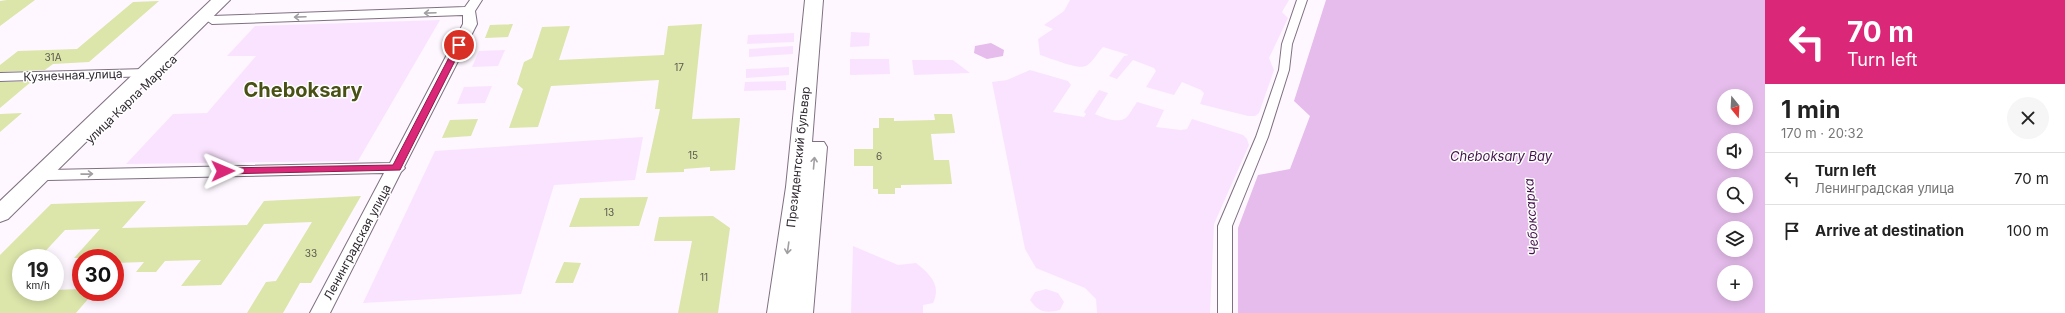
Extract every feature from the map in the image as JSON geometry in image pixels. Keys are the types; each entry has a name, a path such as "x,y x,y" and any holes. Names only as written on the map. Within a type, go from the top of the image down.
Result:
{"main road":[{"name":"улица Карла Маркса","path":"44,175 145,73 221,0"},
{"name":"улица Карла Маркса","path":"0,214 24,191 73,155 233,0"},
{"name":"Президентский бульвар","path":"800,313 800,227 819,8"},
{"name":"Президентский бульвар","path":"780,313 800,227"}],"street":[{"path":"1225,313 1225,226 1262,137 1284,70 1287,44 1302,0"},
{"path":"212,20 472,6"},
{"name":"Ленинградская улица","path":"320,313 397,168 470,24 472,6"},
{"name":"Кузнечная улица","path":"0,77 145,73"},
{"path":"44,175 397,168"}],"shaded area":[{"path":"1070,0 1289,0 1282,12 1288,18 1269,58 1274,70 1259,113 1255,116 1248,116 1200,104 1204,93 1201,90 1182,82 1174,95 1146,87 1156,71 1154,68 1133,60 1117,79 1109,76 1124,56 1129,55 1103,47 1091,62 1082,67 1040,55 1038,39 1053,29 1044,25 1064,11"},
{"path":"440,20 358,161 126,164 173,114 207,113 256,56 227,56 255,26"},
{"path":"851,32 870,33 869,46 850,47"},
{"path":"794,33 794,42 747,44 748,35"},
{"path":"793,46 793,54 749,57 749,49"},
{"path":"505,50 498,66 472,67 479,51"},
{"path":"850,59 889,59 890,74 850,75"},
{"path":"912,60 953,60 970,73 914,75"},
{"path":"789,67 789,75 746,78 746,69"},
{"path":"1030,70 1068,81 1071,85 1053,112 1084,117 1086,114 1084,112 1099,90 1108,93 1095,114 1106,118 1123,120 1137,102 1164,110 1156,127 1181,130 1187,129 1192,119 1243,135 1247,139 1249,145 1214,224 1210,313 1097,313 1096,299 1085,288 1036,268 1025,249 992,82 1007,80"},
{"path":"786,81 786,90 744,91 745,82"},
{"path":"492,86 485,103 457,104 464,87"},
{"path":"643,137 635,180 554,185 521,294 363,303 435,151"},
{"path":"853,246 898,265 916,263 933,280 936,291 933,303 923,305 923,313 851,313"},
{"path":"1046,289 1058,293 1064,302 1060,310 1046,312 1039,310 1030,300 1035,292"}],"water":[{"name":"Cheboksary Bay","path":"1326,0 1765,0 1765,313 1238,313 1238,228 1258,175 1290,169 1310,116 1294,101"},
{"path":"991,43 1004,50 1003,56 987,59 974,53 975,46"}],"building":[{"path":"35,0 0,26 0,1"},
{"path":"159,1 89,62 53,64 45,70 0,72 0,65 18,51 77,49 133,2"},
{"path":"513,24 508,37 485,38 490,25"},
{"path":"702,24 692,119 740,118 735,170 710,171 710,167 684,169 684,172 646,173 660,109 655,109 659,80 551,86 538,127 509,128 523,89 517,84 524,62 532,58 542,27 570,26 559,60 664,55 668,26"},
{"path":"32,81 0,108 0,82"},
{"path":"22,113 0,132 0,114"},
{"path":"934,114 952,114 955,133 931,134 934,160 949,160 952,184 901,185 901,188 895,188 895,194 878,194 878,189 873,189 873,166 854,166 854,149 873,149 873,128 879,128 879,118 894,118 894,121 935,120"},
{"path":"478,119 471,136 442,138 450,120"},
{"path":"361,196 311,283 300,283 283,313 247,313 266,282 276,281 312,222 264,224 221,285 181,286 201,260 165,261 156,272 136,272 144,262 124,263 124,249 82,249 100,229 65,230 47,249 12,249 12,301 64,301 64,290 72,289 72,301 86,301 76,313 0,313 0,255 51,204 146,201 122,228 247,225 264,201"},
{"path":"648,197 639,226 569,227 580,198"},
{"path":"713,216 730,228 718,313 678,313 692,241 654,241 659,217"},
{"path":"564,262 581,263 573,283 555,283"}],"district":[{"name":"Cheboksary","path":"303,90"}],"route":[{"path":"223,171 397,168 459,45"}],"water label":[{"name":"Чебоксарка","path":"1531,217"}]}
